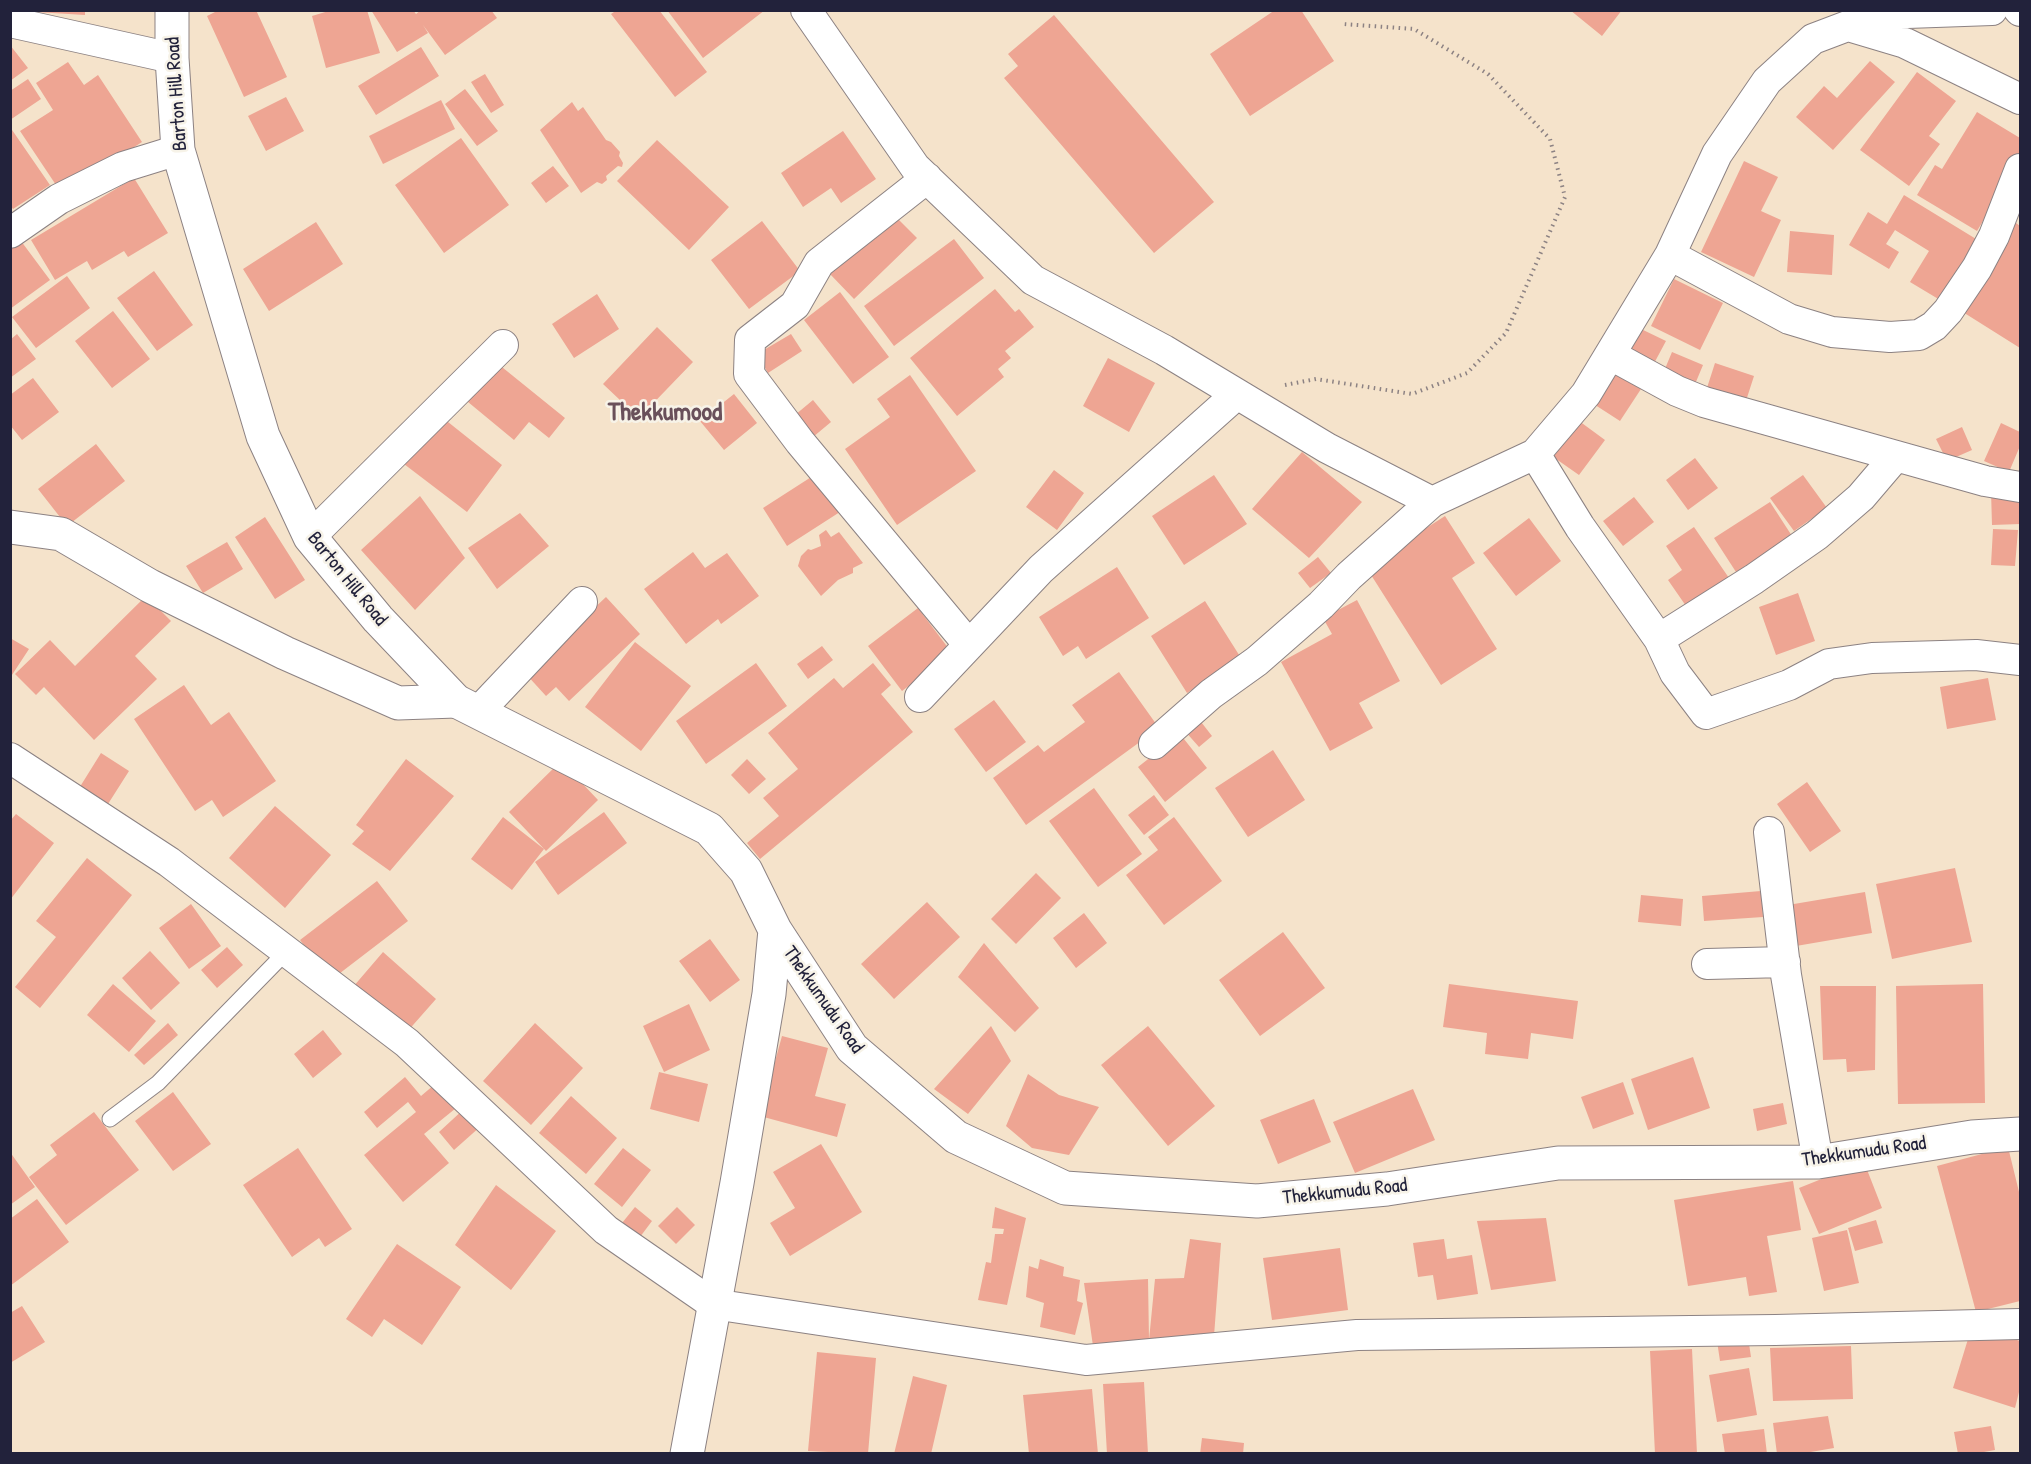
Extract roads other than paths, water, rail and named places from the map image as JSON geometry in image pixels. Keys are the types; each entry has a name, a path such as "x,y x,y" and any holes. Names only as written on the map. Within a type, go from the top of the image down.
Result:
{"main road":[{"name":"Barton Hill Road","path":"172,10 172,58 178,150 263,436 310,537 378,619 467,706 709,829 746,871 775,930"},
{"path":"10,527 61,534 150,586 285,653 399,703 467,706"},
{"path":"687,1454 765,1018 775,930"},
{"name":"Thekkumudu Road","path":"775,930 852,1048 956,1137 1065,1188 1257,1201 1388,1189 1558,1163 1818,1162 1972,1137 2020,1134"}],"street":[{"path":"806,10 915,167 1033,280 1164,350 1326,448 1432,502"},
{"path":"1154,744 1211,694 1265,654 1432,502 1534,454 1586,394 1611,355 1670,255 1717,154 1767,81 1813,39 1879,14 1992,10"},
{"path":"10,22 172,58"},
{"path":"1848,26 1905,43 2020,99"},
{"path":"10,233 59,199 123,167 178,150"},
{"path":"1670,255 1789,319 1832,332 1890,337 1919,335 1935,326 1948,311 1977,267 1994,236 2020,169"},
{"path":"927,178 819,263 795,305 750,340 749,374 800,442 969,645"},
{"path":"310,537 503,345"},
{"path":"1611,355 1677,391 1704,402 1984,481 2020,488"},
{"path":"920,698 1041,569 1237,394"},
{"path":"1534,454 1580,527 1659,639 1675,673 1706,714 1789,685 1829,664 1872,658 1976,655 2020,667"},
{"path":"1659,639 1754,579 1817,535 1861,497 1896,456"},
{"path":"467,706 582,602"},
{"path":"10,758 169,862 407,1043 606,1230 713,1304 1086,1360 1357,1335 1774,1330 2020,1324"},
{"path":"1769,832 1785,963 1818,1162"},
{"path":"1707,964 1785,963"}],"lane":[{"path":"110,1119 158,1083 287,951"}],"district":[{"name":"Thekkumood","path":"665,413"}]}
